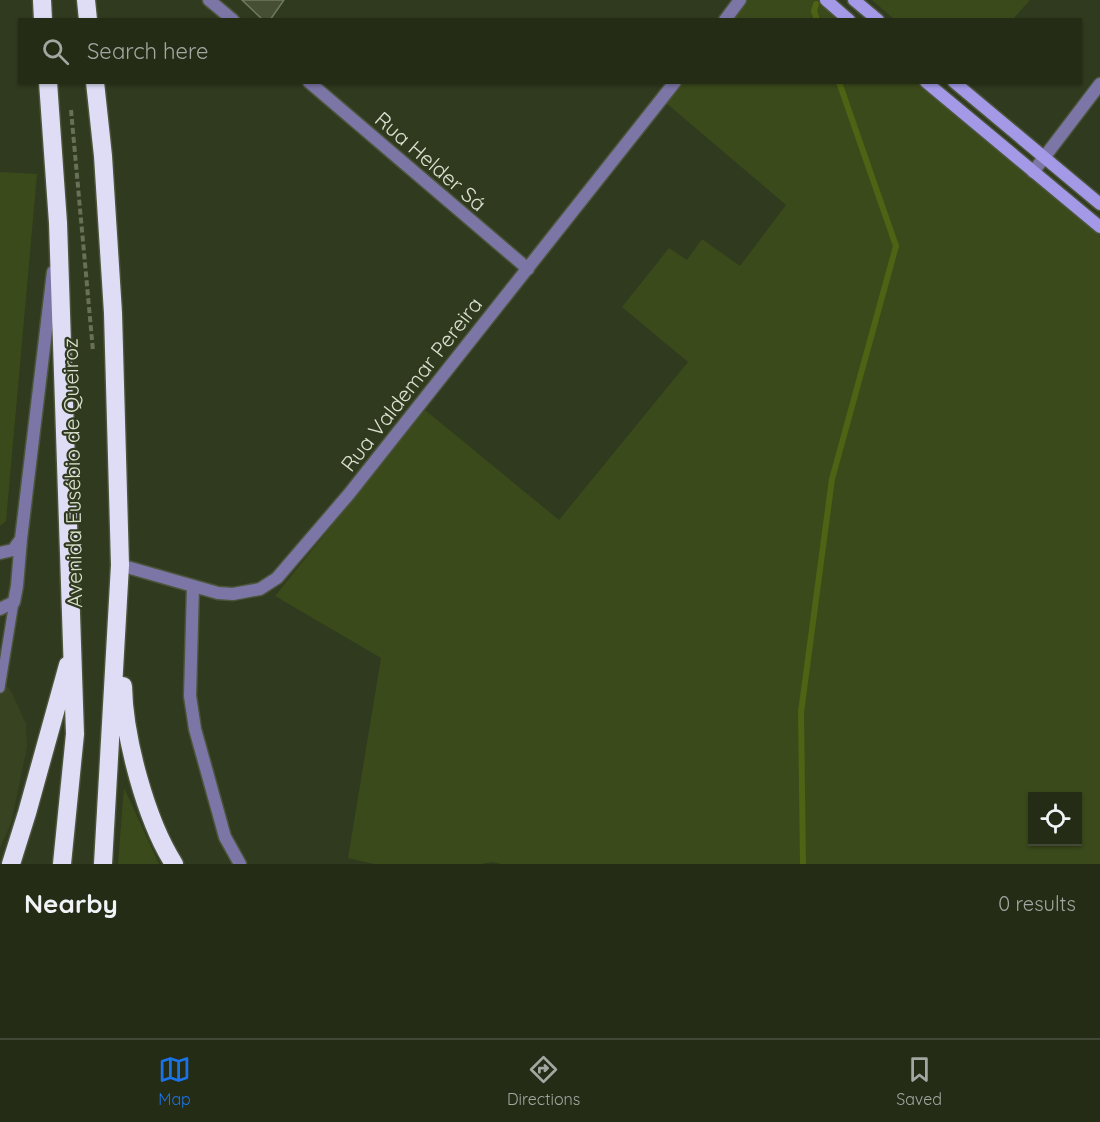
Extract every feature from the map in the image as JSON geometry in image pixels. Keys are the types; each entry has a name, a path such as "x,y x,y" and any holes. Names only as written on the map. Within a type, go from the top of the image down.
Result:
{"highway":[{"path":"42,0 43,18"},
{"path":"86,0 88,18"},
{"name":"Avenida Eusébio de Queiroz","path":"48,84 58,223 75,734 62,864"},
{"name":"Avenida Eusébio de Queiroz","path":"95,84 103,156 113,313 120,565 103,864"},
{"path":"120,565 123,696 135,771 164,849 174,864"},
{"path":"11,864 73,645"}],"street":[{"path":"209,0 231,18"},
{"path":"726,18 740,0"},
{"path":"826,0 847,18"},
{"path":"854,0 876,18"},
{"name":"Rua Helder Sá","path":"311,84 528,269"},
{"name":"Rua Valdemar Pereira","path":"120,565 193,586 233,594 260,589 277,578 349,494 673,84"},
{"path":"928,84 1100,227"},
{"path":"956,84 1100,204"},
{"path":"1033,171 1100,84"},
{"path":"0,609 14,602 17,586 58,223"},
{"path":"0,553 13,550 21,539"},
{"path":"193,586 190,696 195,729 225,837 240,864"}],"lane":[{"path":"0,688 14,602"}],"path":[{"name":"Avenida Eusébio de Queiroz","path":"71,106 94,360"}],"shaded area":[{"path":"745,0 819,0 842,18 732,18"},
{"path":"872,0 1030,0 1014,18 893,18"},
{"path":"680,84 919,84 1100,235 1100,864 501,864 492,862 481,864 374,864 348,858 381,658 275,596 425,410 559,520 688,362 622,307 669,248 687,260 702,239 740,266 786,205 665,102"},
{"path":"0,172 37,174 6,521 0,526"},
{"path":"0,678 11,691 26,724 27,747 11,823 0,848"},
{"path":"124,788 159,864 118,864"}],"building":[{"path":"242,0 284,0 271,18 261,18"}],"waterway":[{"path":"816,4 814,11 816,18"},
{"path":"803,864 801,712 832,479 896,246 840,84"}]}
